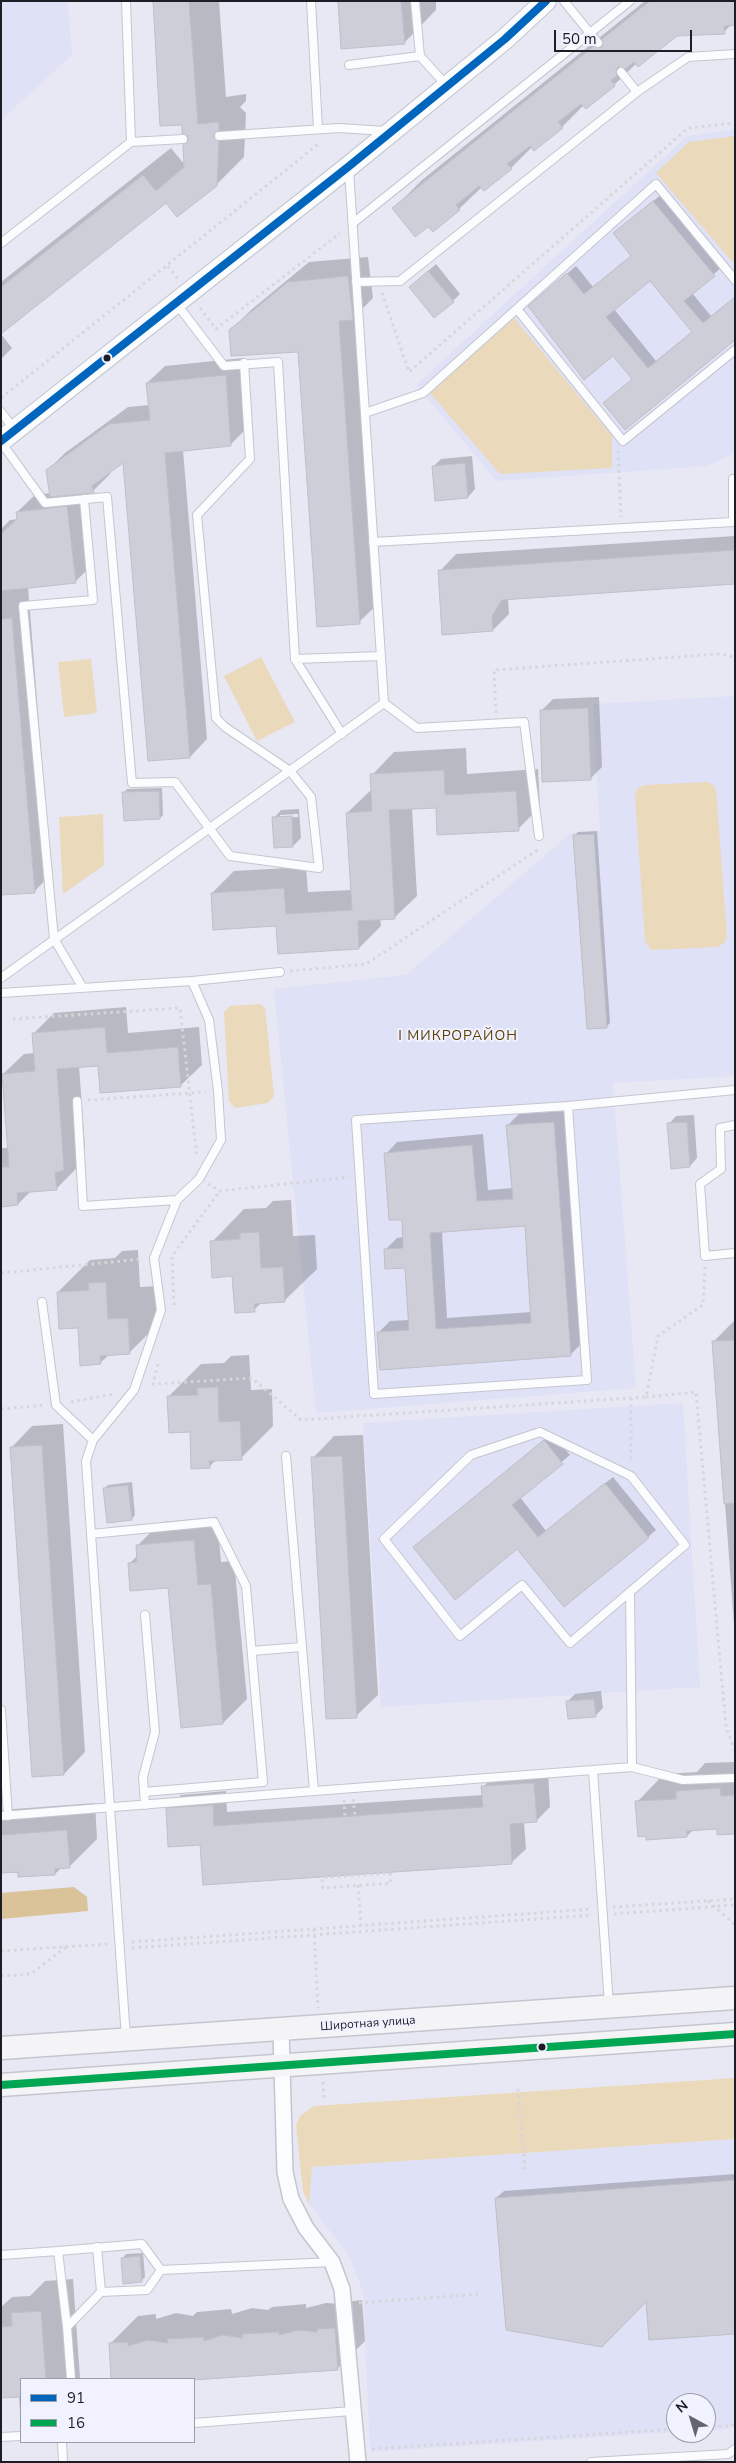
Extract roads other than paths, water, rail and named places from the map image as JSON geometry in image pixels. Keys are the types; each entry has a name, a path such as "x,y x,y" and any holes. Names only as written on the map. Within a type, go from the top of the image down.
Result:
{"main road":[{"name":"Широтная улица","path":"1,2048 735,1998"},
{"path":"1,2085 735,2034"}],"street":[{"path":"6,438 506,40 546,1"},
{"path":"281,2030 285,2172 291,2199 306,2228 332,2262 342,2289 357,2456"}],"lane":[{"path":"126,1 131,142"},
{"path":"312,1 318,129"},
{"path":"415,1 420,56 447,86"},
{"path":"564,1 598,43"},
{"path":"353,223 630,1"},
{"path":"356,282 400,281 637,92 688,57 735,54"},
{"path":"349,65 420,56"},
{"path":"621,72 637,92"},
{"path":"219,136 339,128 390,132"},
{"path":"1,243 131,142 182,139"},
{"path":"348,167 384,704"},
{"path":"365,413 423,393 656,184 735,280"},
{"path":"182,298 224,366 244,363 278,362 295,659 342,734"},
{"path":"517,309 624,441 735,350"},
{"path":"1,412 6,438 45,503 108,497 132,783 175,782 230,856 319,868 311,797 290,771 225,727 216,718 197,515 250,459 244,363"},
{"path":"373,542 733,522 733,479 735,479"},
{"path":"84,499 93,600 23,606 54,939 84,988"},
{"path":"295,659 381,656"},
{"path":"1,978 384,704"},
{"path":"384,704 417,728 524,722 539,836"},
{"path":"1,994 192,981 280,972"},
{"path":"126,2040 86,1461 92,1440 134,1390 161,1310 154,1258 177,1200 199,1179 221,1140 218,1091 209,1020 192,981"},
{"path":"568,1106 586,1380 374,1394 356,1120 568,1106 735,1090"},
{"path":"77,1101 84,1206 177,1200"},
{"path":"735,1125 720,1128 721,1168 700,1184 705,1256 735,1253"},
{"path":"42,1302 56,1405 92,1440"},
{"path":"540,1432 631,1476 685,1545 630,1592 570,1643 522,1585 460,1636 384,1539 471,1455 540,1432"},
{"path":"286,1456 314,1791"},
{"path":"90,1534 214,1522 246,1586 264,1782 144,1792"},
{"path":"630,1592 632,1767"},
{"path":"145,1615 155,1732 143,1777 145,1806"},
{"path":"252,1651 301,1647"},
{"path":"1,1710 5,1816 632,1767 683,1780 735,1778"},
{"path":"593,1770 609,2007"},
{"path":"1,2255 142,2244 161,2270"},
{"path":"96,2248 101,2292"},
{"path":"58,2251 71,2378"},
{"path":"161,2270 332,2262"},
{"path":"67,2327 101,2292 147,2290 161,2270"},
{"path":"195,2423 352,2411"},
{"path":"1,2437 20,2436"},
{"path":"62,2443 63,2462"},
{"path":"590,2462 728,2454 735,2449"}],"district":[{"name":"I МИКРОРАЙОН","path":"458,1037"}]}
